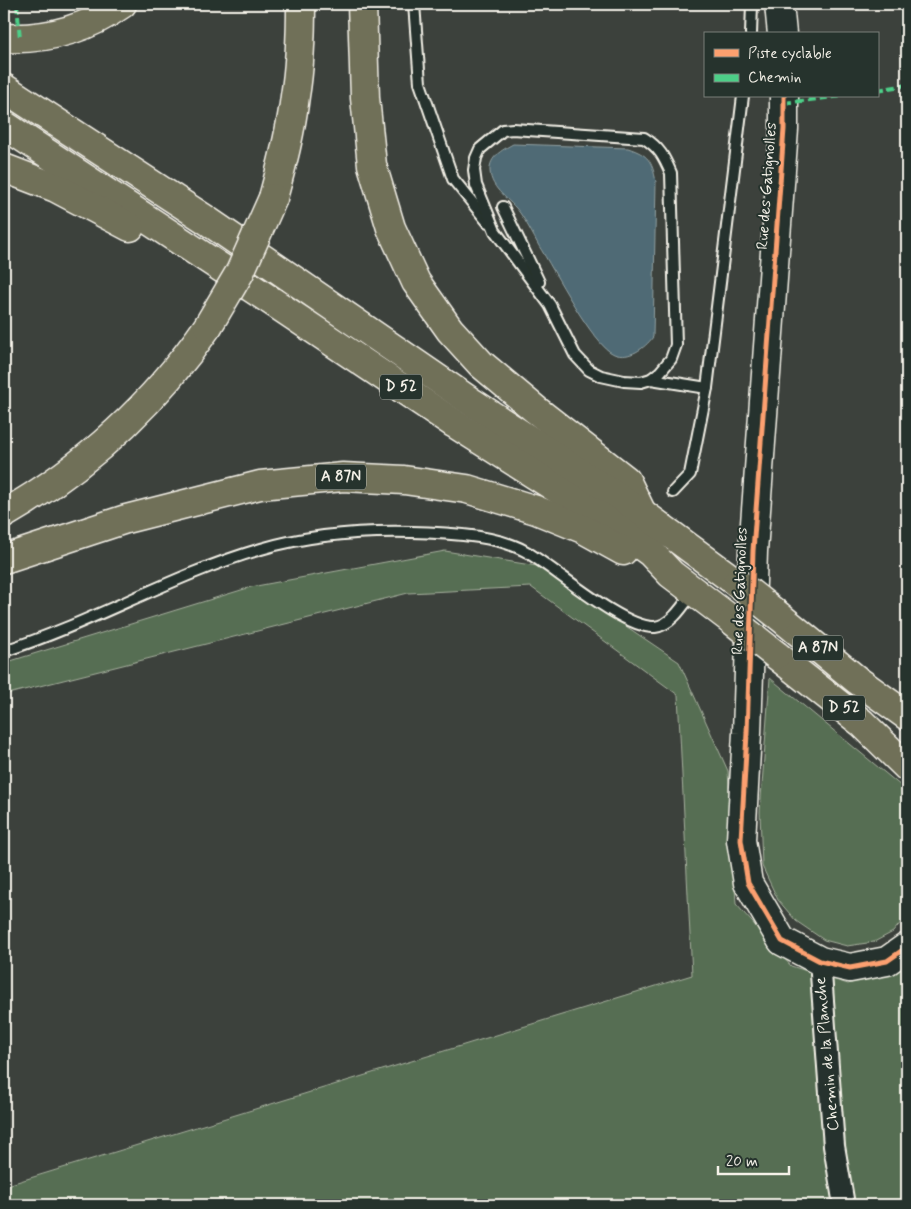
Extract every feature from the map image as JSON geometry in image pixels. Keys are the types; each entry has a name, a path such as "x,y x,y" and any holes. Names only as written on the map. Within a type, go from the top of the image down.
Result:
{"highway":[{"path":"4,38 40,37 72,30 97,19 122,4"},
{"path":"4,514 60,478 97,450 131,419 164,385 193,349 240,272 273,198 288,141 296,96 300,52 301,4"},
{"path":"362,4 365,98 372,165 391,228 416,282 450,330 481,364 536,410 626,480 642,513"},
{"name":"A 87N","path":"4,88 205,219 473,403 642,513 737,583 857,680 907,716"},
{"name":"D 52","path":"4,125 455,424 603,518 651,553 671,574 862,723 895,753 907,768"},
{"path":"4,168 56,188 109,215 245,297 267,298"},
{"name":"A 87N","path":"4,559 126,519 260,485 343,477 404,480 468,489 536,510 583,529 646,564 671,574"}],"street":[{"path":"779,4 782,32"},
{"name":"Rue des Gatignolles","path":"784,98 782,158 753,551 747,733 741,840 748,883 782,941 820,961 850,968 887,961 907,947"},
{"name":"Chemin de la Planche","path":"820,961 834,1146 844,1205"}],"lane":[{"path":"414,4 420,83 453,178 496,232 550,306"},
{"path":"751,32 752,4"},
{"path":"673,492 690,474 707,388 743,98"},
{"path":"496,232 476,185 474,170 480,149 503,130 633,136 644,138 655,145 665,158 671,173 676,345 671,359 651,380"},
{"path":"504,207 575,355 589,370 601,376 624,381 641,382 651,380 707,388"},
{"path":"4,651 62,630 204,568 261,549 341,534 392,531 429,532 467,535 506,543 524,550 547,564 608,608 634,622 655,627 673,618 694,591"}],"green space":[{"path":"445,551 537,566 679,662 728,771 736,904 791,966 848,984 907,962 907,1205 4,1205 4,1186 692,975 678,695 531,587 408,593 4,695 4,663 251,587"},
{"path":"770,678 907,791 907,915 893,932 874,942 847,946 824,940 796,921 778,900 762,866 760,812"}],"water":[{"path":"513,144 628,148 641,153 651,164 656,182 653,337 636,352 625,355 614,354 605,348 595,337 574,305 523,217 494,184 491,178 490,166 494,158 501,151"}],"marked path":[{"path":"17,4 20,39"},
{"path":"878,90 907,85"},
{"path":"784,103 826,98"}],"cycle path":[{"path":"784,98 784,129 753,551 747,733 741,840 748,883 782,941 820,961 850,968 887,961 907,947"}]}
